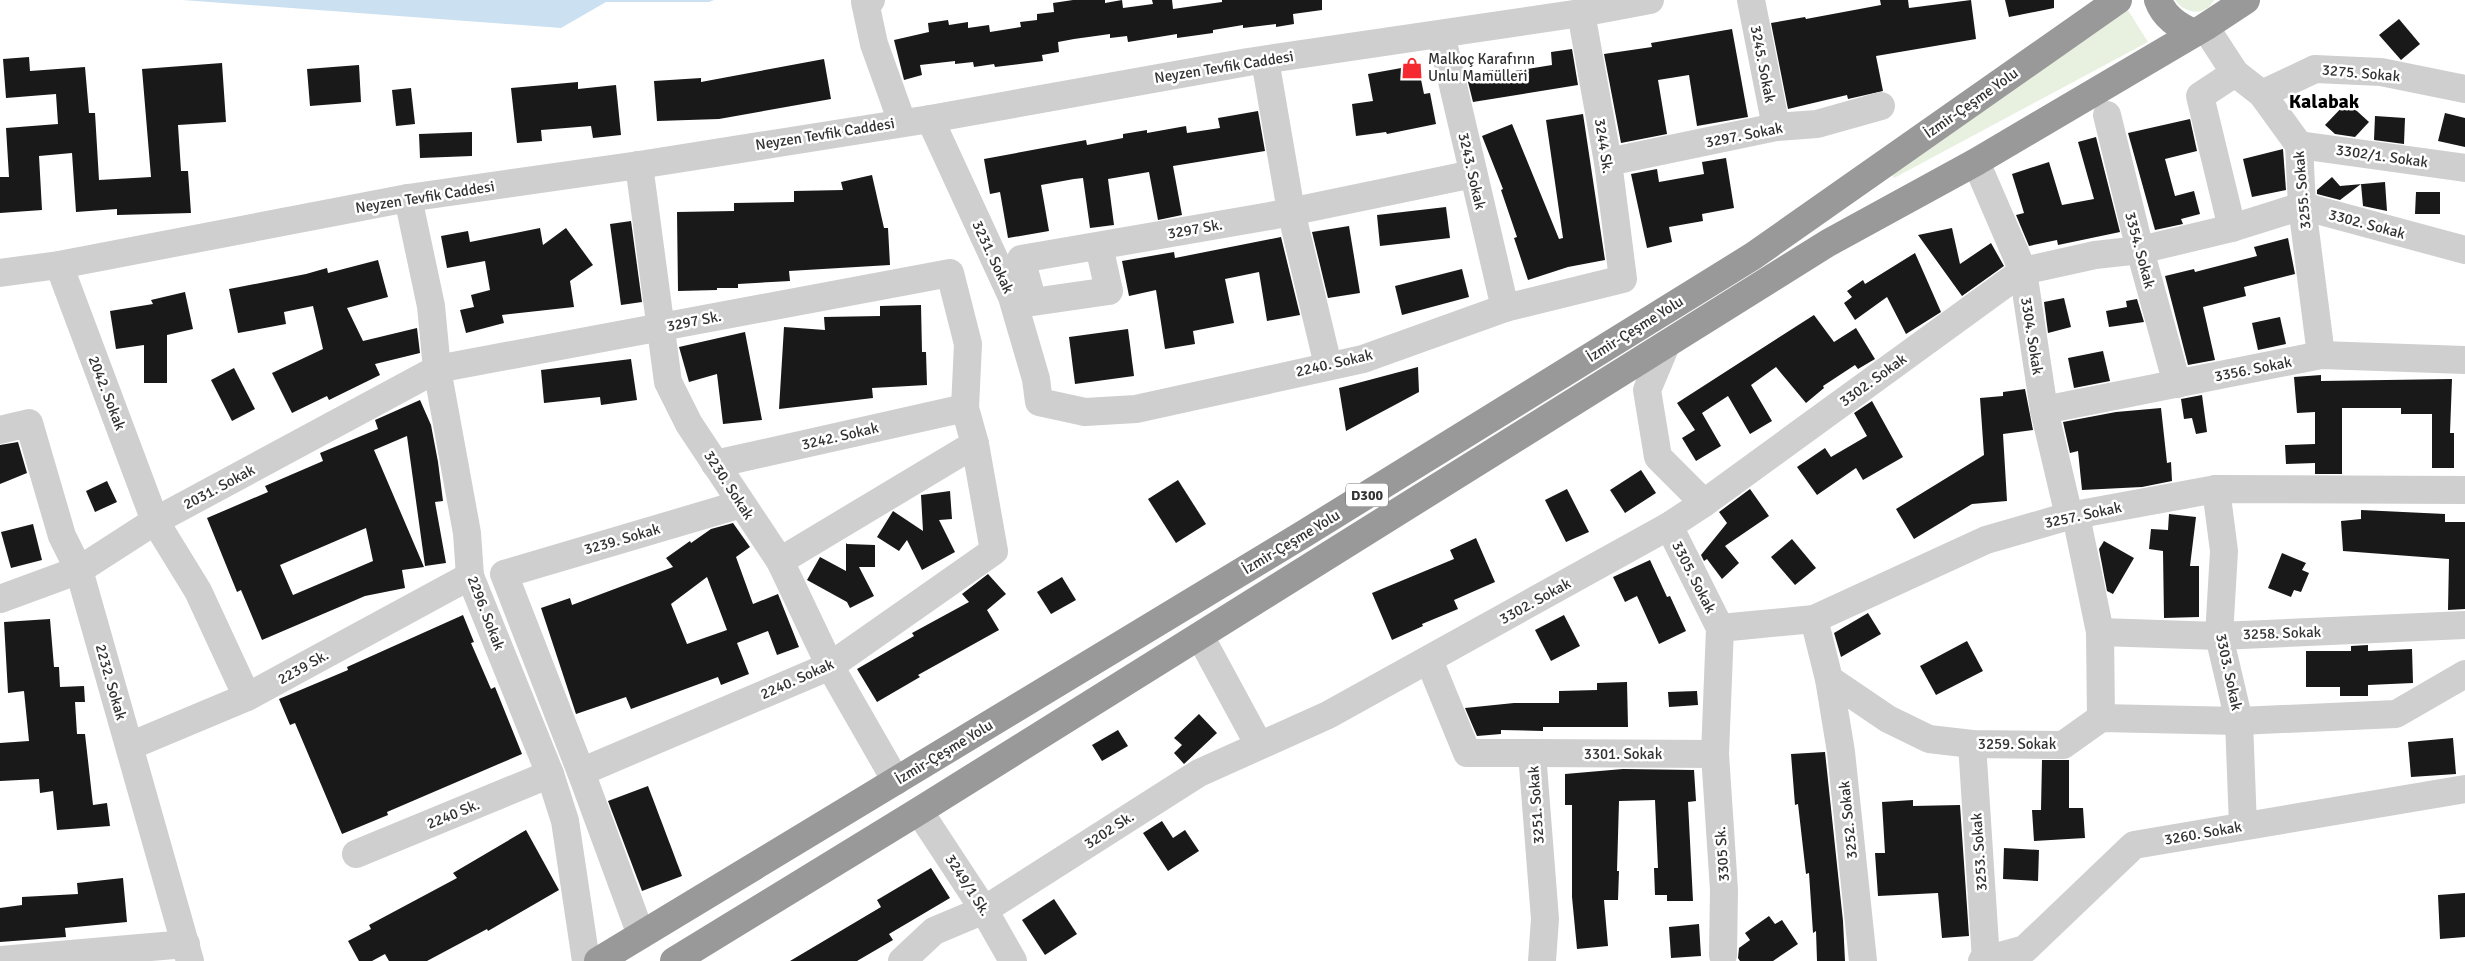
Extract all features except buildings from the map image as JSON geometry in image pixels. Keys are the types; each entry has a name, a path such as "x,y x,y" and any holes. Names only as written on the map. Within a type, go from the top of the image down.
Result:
{"highway":[{"name":"İzmir-Çeşme Yolu","path":"598,961 1310,530 1753,256 2118,0"},
{"path":"2158,0 2167,16 2180,27 2199,30"},
{"name":"D300","path":"2199,30 2242,2"},
{"name":"İzmir-Çeşme Yolu","path":"674,961 920,811 1828,243 1976,162 2199,30"}],"street":[{"name":"3245. Sokak","path":"1751,0 1776,127"},
{"path":"868,1 874,44 902,122"},
{"name":"Neyzen Tevfik Caddesi","path":"0,273 59,265 408,198 639,165 930,119 1265,60 1581,13 1639,1"},
{"name":"3244 Sk.","path":"1581,13 1608,162 1623,280"},
{"name":"3255. Sokak","path":"2199,30 2235,73 2262,94 2299,145 2302,206 2321,355"},
{"name":"3243. Sokak","path":"1441,34 1505,308"},
{"path":"1265,60 1291,211 1328,365"},
{"name":"3275. Sokak","path":"2262,94 2315,69 2381,72 2465,89"},
{"path":"2232,228 2200,96 2235,73"},
{"name":"3297. Sokak","path":"1608,162 1776,127 1817,124 1880,106"},
{"name":"3354. Sokak","path":"2107,115 2140,250 2177,384"},
{"name":"3231. Sokak","path":"930,119 1012,297 1036,379 1038,402"},
{"name":"3302/1. Sokak","path":"2299,145 2465,168"},
{"name":"3304. Sokak","path":"1976,162 2023,271 2044,410 2073,516 2100,632 2101,718"},
{"name":"3230. Sokak","path":"639,165 668,382 689,424 780,561 830,666 896,780"},
{"name":"3297 Sk.","path":"1099,246 1291,211 1473,174"},
{"name":"2296. Sokak","path":"408,198 431,306 437,369 467,534 470,576 550,774 565,821 586,961"},
{"name":"3302. Sokak","path":"1328,715 1668,526 1704,503 2023,271 2095,255 2140,250 2232,228 2302,206 2465,250"},
{"name":"2042. Sokak","path":"59,265 155,521 198,591 247,697"},
{"name":"3297 Sk.","path":"437,369 950,273 968,344 965,408"},
{"name":"2240. Sokak","path":"1038,402 1085,412 1136,409 1363,358 1505,308 1623,280"},
{"path":"1666,345 1647,390 1658,457 1704,503"},
{"name":"3356. Sokak","path":"2044,410 2321,355 2465,360"},
{"name":"2031. Sokak","path":"0,599 79,570 155,521 437,369"},
{"path":"780,561 975,444 965,408"},
{"name":"3242. Sokak","path":"715,464 965,408"},
{"name":"2232. Sokak","path":"0,430 29,423 62,536 79,570 188,953"},
{"name":"2240. Sokak","path":"581,772 830,666 994,551 975,444"},
{"name":"3257. Sokak","path":"1720,628 1814,619 1986,540 2073,516 2216,489 2465,490"},
{"name":"3303. Sokak","path":"2216,489 2224,551 2219,636 2239,721 2243,826"},
{"name":"3239. Sokak","path":"581,772 504,574 741,504"},
{"name":"3305. Sokak","path":"1668,526 1720,628"},
{"name":"2239 Sk.","path":"130,746 247,697 470,576"},
{"path":"1814,619 1829,679"},
{"name":"3258. Sokak","path":"2100,632 2219,636 2465,625"},
{"name":"3305 Sk.","path":"1720,628 1715,754 1724,890 1723,954"},
{"path":"1200,636 1259,746"},
{"name":"3251. Sokak","path":"1429,660 1467,753 1532,753 1544,920 1542,961"},
{"path":"2101,718 2239,721 2396,714 2465,674"},
{"name":"3259. Sokak","path":"1829,679 1888,719 1929,738 1972,744 2063,745 2101,718"},
{"name":"3252. Sokak","path":"1829,679 1841,752 1863,961"},
{"name":"3202 Sk.","path":"902,961 934,931 984,910 1199,773 1328,715"},
{"name":"3253. Sokak","path":"1972,744 1984,961"},
{"name":"3301. Sokak","path":"1532,753 1715,754"},
{"path":"581,772 641,935"},
{"name":"2240 Sk.","path":"356,854 550,774"},
{"name":"3260. Sokak","path":"1984,961 2025,949 2134,845 2465,789"},
{"name":"3249/1 Sk.","path":"920,811 984,910 1013,961"},
{"path":"0,960 188,953"}],"green space":[{"path":"2175,0 2214,0 2206,9 2195,12 2179,5"},
{"path":"2126,7 2148,42 1894,178 1890,172"}],"water":[{"path":"183,0 714,0 709,2 606,2 561,28"}],"place":[{"name":"Malkoç Karafırın Unlu Mamülleri","path":"1412,68"}],"district":[{"name":"Kalabak","path":"2324,101"}]}
